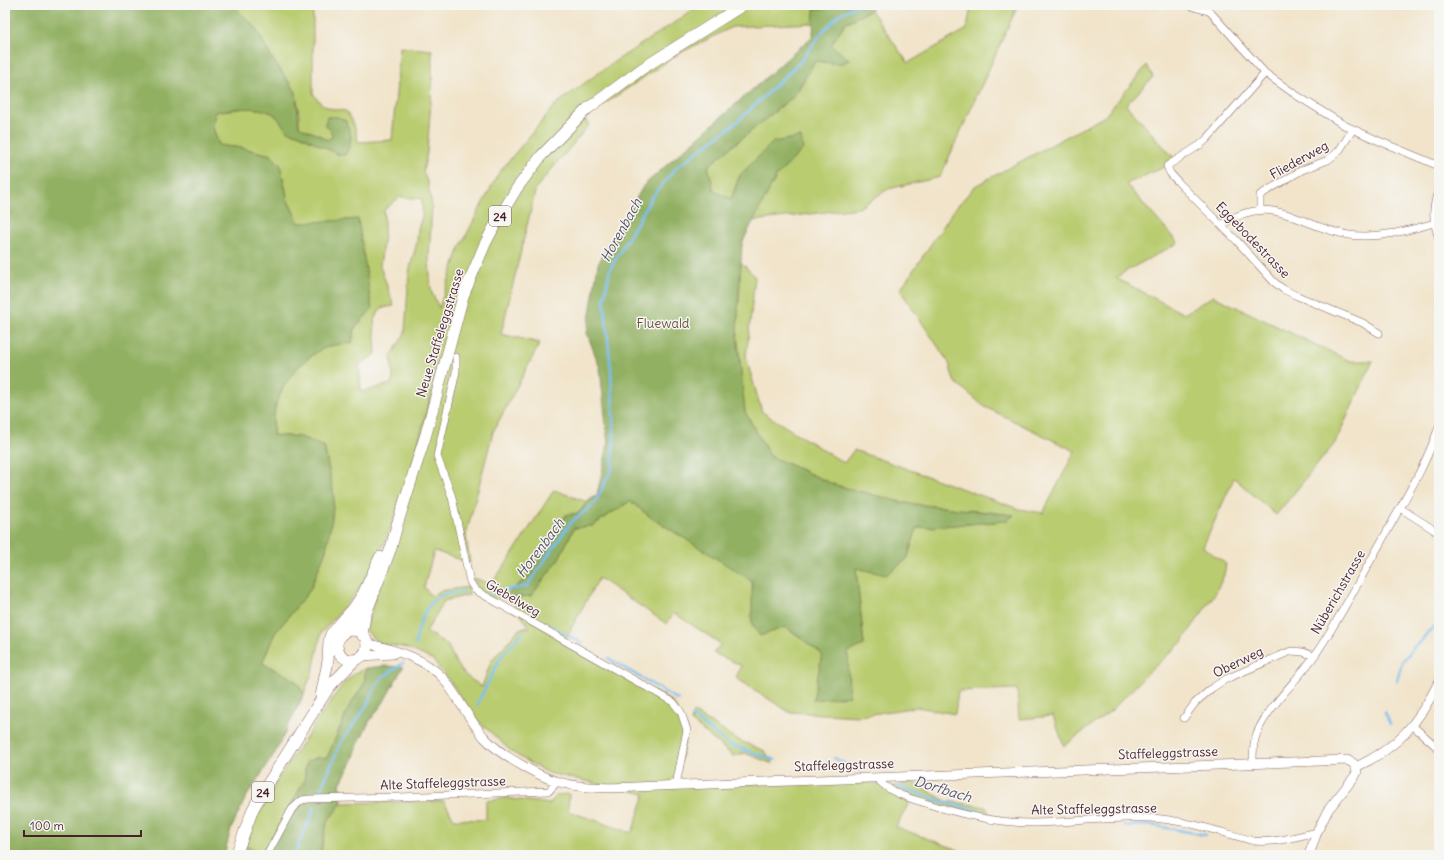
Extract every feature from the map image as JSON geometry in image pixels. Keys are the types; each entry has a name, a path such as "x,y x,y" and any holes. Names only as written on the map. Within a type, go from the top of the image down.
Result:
{"main road":[{"name":"Neue Staffeleggstrasse","path":"364,639 365,616 391,548 426,434 463,296 485,244 517,188 542,155 587,109 643,68 743,5"},
{"name":"24","path":"320,702 328,661 329,640 331,634 353,609 363,594 385,546 397,525"},
{"name":"24","path":"346,631 355,620 363,604 363,594"},
{"path":"346,631 356,631 364,639 365,652 359,658 345,659 341,656 338,650 337,642 339,637 346,631"},
{"name":"24","path":"329,687 338,650"},
{"name":"24","path":"236,855 253,808 264,790 329,687 359,658"}],"street":[{"path":"1187,5 1209,11"},
{"path":"1204,5 1265,73 1314,107 1353,129 1439,166"},
{"name":"Eggebodestrasse","path":"1265,73 1200,145 1167,166 1170,173 1237,241 1267,275 1284,289 1363,323 1379,333"},
{"name":"Fliederweg","path":"1260,210 1260,196 1296,173 1328,160 1339,151 1353,129"},
{"path":"1439,187 1433,213 1434,223 1439,239"},
{"path":"1221,225 1234,216 1260,210 1274,211 1348,235 1385,235 1434,223"},
{"name":"Giebelweg","path":"456,358 456,372 437,456 452,496 470,582 475,590 673,702 681,712 687,730 676,785"},
{"name":"Nüberichstrasse","path":"1252,763 1255,738 1262,724 1314,656 1360,582 1425,460 1439,426"},
{"path":"1400,508 1439,533"},
{"name":"Staffeleggstrasse","path":"364,639 423,662 438,672 451,688 476,727 494,747 515,762 557,782 598,788 1347,760 1354,763 1356,767"},
{"name":"Oberweg","path":"1184,718 1195,703 1226,679 1291,651 1303,652 1314,656"},
{"name":"Staffeleggstrasse","path":"359,658 387,654 406,655"},
{"path":"1309,855 1316,832 1328,810 1355,776 1356,767 1387,750 1412,725 1428,703 1439,682"},
{"path":"1412,725 1439,749"},
{"name":"Alte Staffeleggstrasse","path":"877,778 882,785 911,799 950,812 1001,821 1031,823 1118,818 1151,818 1191,824 1254,841 1264,842 1286,839 1316,832"},
{"name":"Alte Staffeleggstrasse","path":"267,855 292,809 302,800 549,791 557,782"}],"green space":[{"path":"5,5 233,5 255,27 271,57 296,92 299,126 327,140 332,137 331,131 325,125 327,117 338,117 346,121 350,131 351,138 345,155 337,154 300,135 287,131 276,116 270,112 247,108 215,112 213,128 219,145 242,148 271,155 280,164 288,201 299,223 358,219 372,309 355,328 352,343 329,346 309,357 289,378 279,395 276,404 273,435 300,437 324,446 334,495 332,518 326,550 310,590 275,633 262,663 295,680 304,694 275,753 245,799 231,829 224,855 5,855"},
{"path":"233,5 313,5 313,93 323,105 346,111 353,122 358,142 392,140 400,47 432,50 432,87 427,153 423,171 428,184 432,206 429,260 431,291 439,308 460,247 498,174 556,104 611,64 700,5 845,5 815,9 814,23 732,27 678,54 600,107 585,119 589,125 536,188 501,334 540,343 493,432 466,535 470,563 434,551 424,587 431,596 440,591 468,587 469,595 444,601 426,632 447,644 455,661 465,675 482,687 491,661 519,629 530,627 514,607 518,597 531,596 558,560 574,528 592,526 630,501 649,516 753,581 752,624 786,627 823,654 848,651 864,645 856,568 907,559 917,528 1006,521 1014,515 905,503 835,485 770,456 745,412 737,333 741,262 755,277 746,358 762,412 844,463 854,450 1019,509 1043,513 1075,451 985,407 954,381 949,363 900,290 954,210 975,186 1105,116 1147,65 1153,77 1126,105 1176,160 1167,166 1126,184 1178,243 1116,278 1184,314 1213,296 1350,361 1373,361 1335,443 1276,515 1234,478 1203,547 1226,564 1224,575 1216,592 1182,642 1149,672 1112,710 1064,746 1053,716 1019,719 1017,689 958,691 955,714 917,707 859,716 789,712 736,678 741,665 713,653 721,644 674,613 667,624 599,578 564,641 673,702 687,730 676,785 867,782 882,785 911,799 896,827 972,855 320,855 327,822 342,803 444,801 454,819 486,820 486,801 506,798 550,804 557,795 569,794 568,811 632,833 645,794 548,773 513,753 475,718 433,660 407,648 378,643 365,630 382,576 408,481 391,528 376,562 355,595 321,633 314,667 304,694 295,680 262,663 275,633 310,590 332,518 334,495 324,446 300,437 273,435 276,404 279,395 289,378 309,357 329,346 352,343 355,328 372,308 299,223 288,201 280,164 271,155 242,148 219,145 213,128 215,112 255,108 270,112 276,116 287,131 300,135 337,154 345,155 350,146 351,135 331,131 332,137 327,140 299,126 296,92 271,57 255,27","holes":["400,197 422,199 422,216 409,272 405,333 391,356 393,379 391,384 361,392 359,365 376,354 374,320 381,308 394,306 380,266 384,236 384,210","453,315 420,437 442,351"]},
{"name":"Fluewald","path":"845,5 875,5 871,10 845,23 831,45 850,60 839,64 815,61 795,95 708,166 714,191 731,199 740,175 773,142 801,137 803,149 776,177 742,243 737,333 745,412 770,456 835,485 905,503 1014,515 1006,521 917,528 907,559 886,575 856,568 864,645 848,652 849,696 813,700 822,654 786,627 760,636 752,624 752,581 649,516 630,501 592,526 574,528 558,560 531,596 503,598 532,573 566,515 579,513 587,502 597,495 608,444 600,368 587,333 598,264 644,185 813,36 814,9"},
{"path":"971,5 1018,5 940,177 888,189 859,208 753,221 776,177 803,149 740,175 731,199 714,191 708,166 795,95 815,61 839,64 849,60 831,45 845,23 871,10 908,63 967,29"},
{"path":"554,490 587,502 579,513 566,515 532,573 503,598 480,597 474,578 491,584 510,558"},
{"path":"386,666 403,667 383,703 369,722 359,742 352,762 340,784 342,803 327,822 320,855 243,855 246,845 261,853 272,837 305,780 307,761 318,757 327,758 349,707 364,684 366,668"},
{"path":"366,668 364,684 349,707 327,758 305,770 305,780 261,853 246,845 255,819 279,777 342,685 354,674"},
{"path":"693,712 736,739 765,751 773,764 745,753 733,756 691,721"},
{"path":"912,782 946,801 987,807 989,816 926,801 892,787"}],"waterway":[{"name":"Horenbach","path":"490,593 527,586 571,522 594,504 612,469 614,434 611,371 604,300 610,269 652,197 676,168 737,122 800,62 823,31 840,14 858,5"},
{"name":"Horenbach","path":"415,645 422,618 429,605 442,595 464,592"},
{"name":"Dorfbach","path":"543,622 582,643"},
{"name":"Dorfbach","path":"1397,681 1402,662 1428,632 1439,623"},
{"name":"Dorfbach","path":"477,705 500,658 522,633"},
{"name":"Dorfbach","path":"608,658 678,700"},
{"name":"Horenbach","path":"320,791 341,742 364,710 381,678 403,663"},
{"name":"Dorfbach","path":"1385,712 1390,724"},
{"name":"Dorfbach","path":"692,716 728,744 775,760"},
{"name":"Dorfbach","path":"834,758 860,771"},
{"name":"Dorfbach","path":"898,786 934,799 982,812"},
{"name":"Horenbach","path":"294,855 315,806"},
{"name":"Dorfbach","path":"1124,826 1151,825 1205,835"}]}
